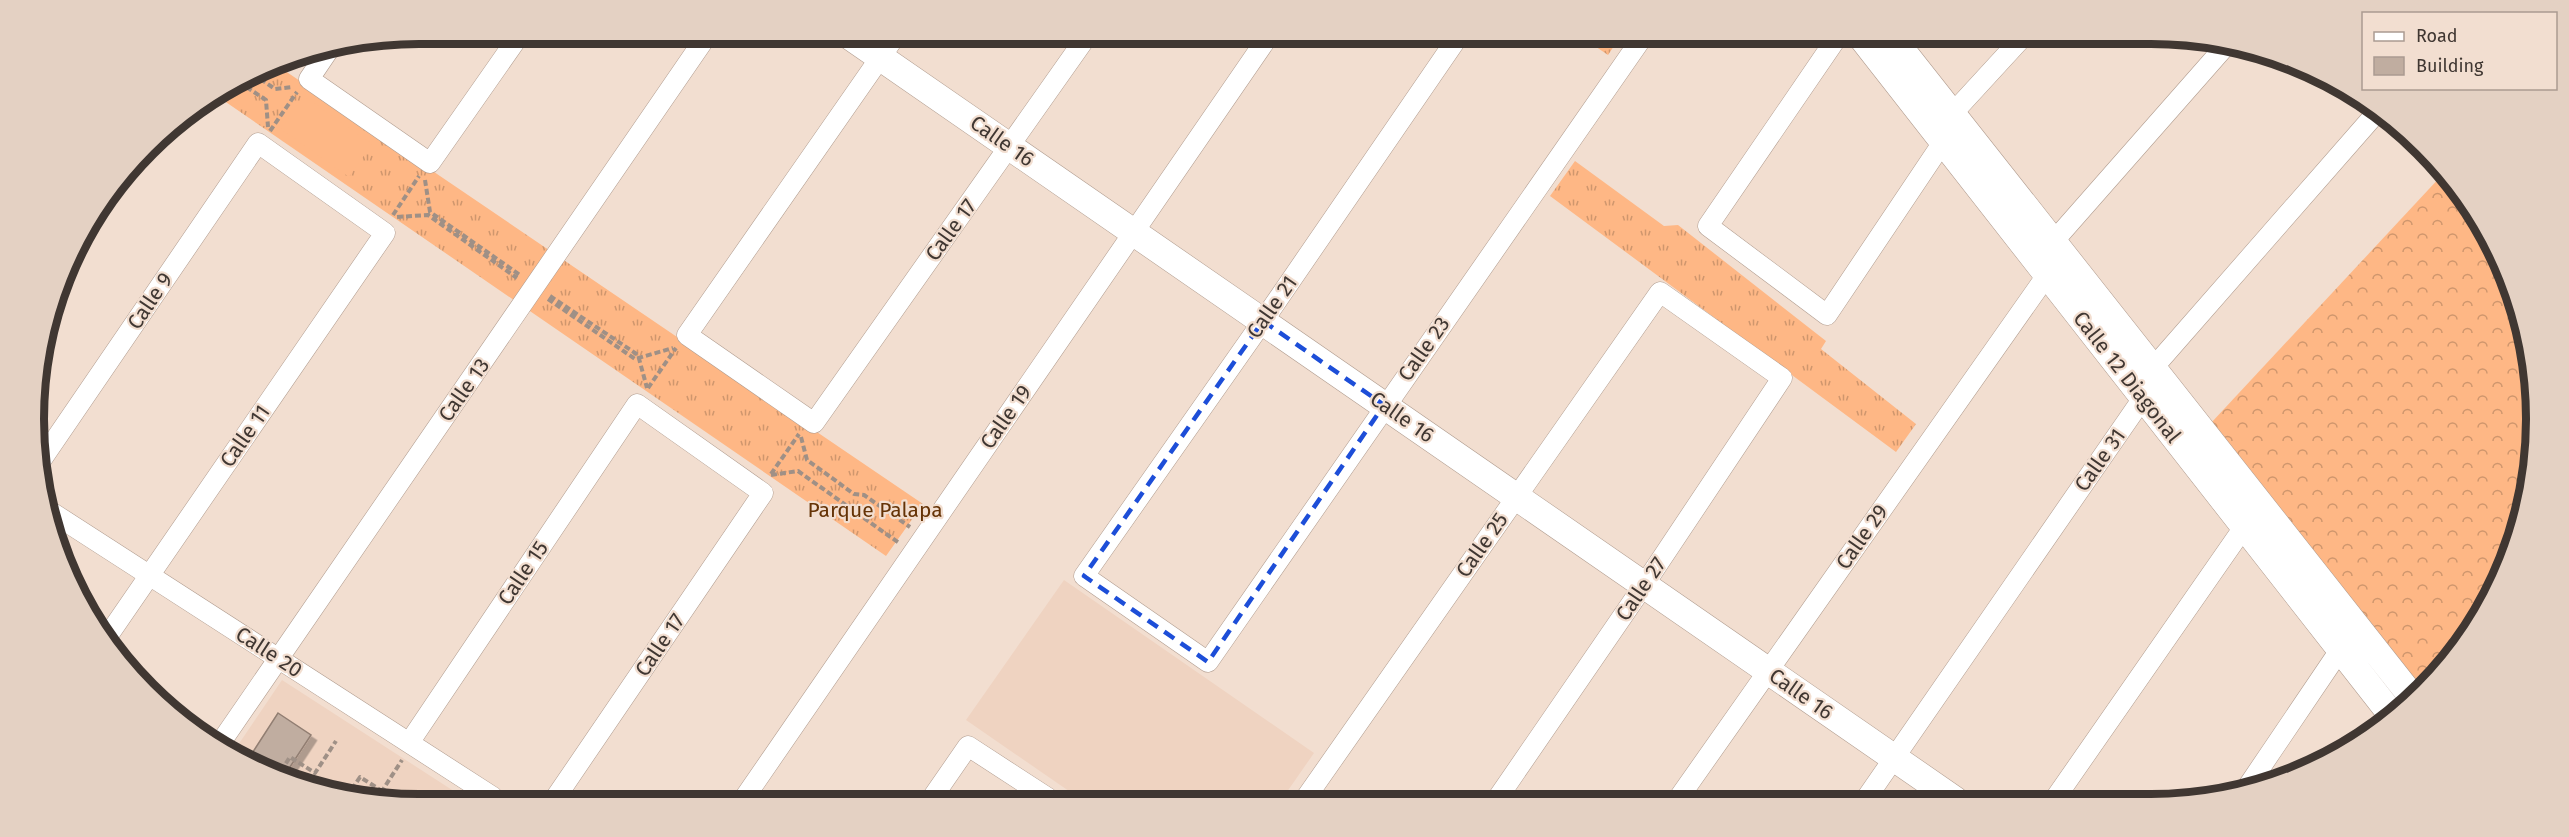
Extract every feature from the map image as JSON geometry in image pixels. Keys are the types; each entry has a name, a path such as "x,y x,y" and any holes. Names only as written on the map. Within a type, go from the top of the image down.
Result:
{"street":[{"path":"325,55 305,83 427,166 513,44"},
{"name":"Calle 13","path":"224,738 701,44"},
{"name":"Calle 16","path":"861,44 1946,794"},
{"path":"807,428 682,341 889,44"},
{"name":"Calle 17","path":"807,428 1081,44"},
{"name":"Calle 19","path":"747,794 1262,44"},
{"name":"Calle 21","path":"1208,662 1084,576 1453,44"},
{"name":"Calle 23","path":"1208,662 1384,405 1638,44"},
{"path":"1833,44 1708,226 1827,315 1943,142"},
{"name":"Calle 12 Diagonal","path":"1867,44 2387,709"},
{"name":"Calle 12 Diagonal","path":"1897,44 2407,692"},
{"path":"1952,114 2016,44"},
{"path":"2053,243 2221,51"},
{"name":"Calle 31","path":"1868,794 2143,398 2153,368 2373,117"},
{"path":"263,138 388,225"},
{"name":"Calle 9","path":"45,454 263,138"},
{"name":"Calle 11","path":"110,632 388,225"},
{"name":"Calle 29","path":"1682,794 2047,275"},
{"name":"Calle 27","path":"1500,794 1782,378 1660,292"},
{"name":"Calle 25","path":"1308,794 1660,292"},
{"path":"642,397 767,484"},
{"name":"Calle 15","path":"407,750 642,397"},
{"name":"Calle 17","path":"558,794 767,484"},
{"name":"Calle 20","path":"56,515 278,658 407,750 488,794"},
{"path":"2058,794 2244,527"},
{"path":"2252,780 2340,650"},
{"path":"935,794 968,746 1042,794"}],"path":[{"path":"260,79 275,88 305,83"},
{"path":"263,138 305,83"},
{"path":"245,86 266,100 263,138"},
{"path":"388,225 427,166"},
{"path":"388,225 428,215 522,279 430,212 427,166"},
{"path":"543,294 639,358"},
{"path":"639,358 682,341"},
{"path":"642,397 682,341"},
{"path":"639,358 642,397"},
{"path":"767,484 807,428"},
{"path":"807,428 807,460 855,494 864,495 911,527"},
{"path":"767,484 798,471 900,543"},
{"path":"283,768 290,757 315,773 336,741"},
{"path":"353,787 360,777 382,791 407,750"}],"highlighted area":[{"path":"1263,321 1384,405 1208,662 1084,576"}],"shaded area":[{"path":"1064,580 1314,753 1285,794 1073,794 966,720"},
{"path":"282,680 458,794 394,793 321,781 275,765 237,746"}],"green space":[{"path":"1592,44 1615,44 1608,55"},
{"name":"Parque Palapa","path":"282,69 923,504 886,556 222,100"},
{"path":"304,96 372,144 349,177 281,129"},
{"path":"1575,161 1664,226 1678,225 1826,341 1821,349 1916,424 1896,452 1550,196"},
{"path":"2439,179 2475,231 2506,298 2513,321 2522,370 2526,418 2525,443 2513,516 2497,562 2462,627 2417,683 2211,423"}],"building":[{"path":"278,713 311,735 288,770 251,754"}]}
